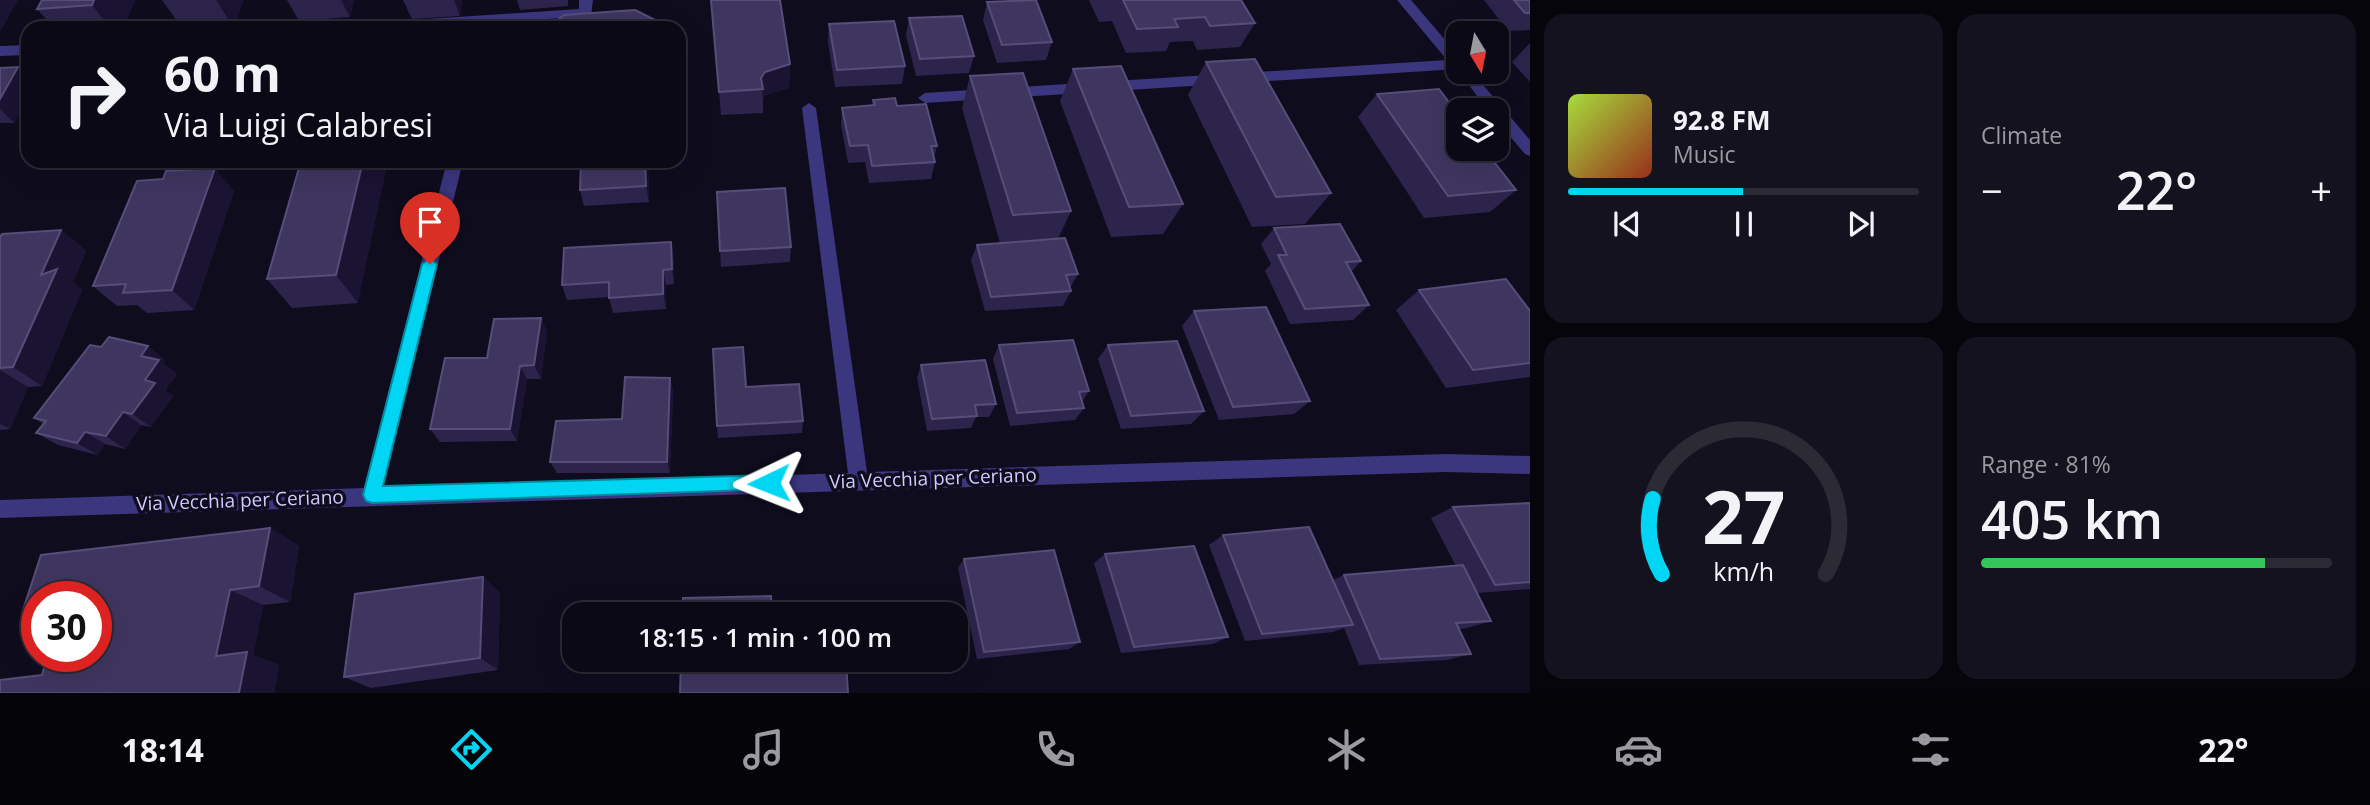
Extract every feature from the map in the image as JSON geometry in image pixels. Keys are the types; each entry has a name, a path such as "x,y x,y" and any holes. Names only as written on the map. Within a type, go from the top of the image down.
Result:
{"street":[{"path":"461,21 586,13 586,0"},
{"path":"1404,0 1446,50"},
{"path":"0,51 21,50"},
{"path":"925,98 1446,65"},
{"path":"1474,84 1530,150"},
{"path":"809,108 858,480"},
{"path":"372,495 453,168"},
{"name":"Via Vecchia per Ceriano","path":"0,509 372,495 1446,463 1530,465"}],"building":[{"path":"42,0 94,0 92,5 37,9"},
{"path":"711,0 780,0 790,64 765,72 761,78 763,89 719,92"},
{"path":"1036,0 1052,42 1002,45 987,2"},
{"path":"1123,0 1241,0 1255,23 1210,26 1205,17 1174,19 1178,27 1137,29"},
{"path":"1514,0 1530,0 1530,13 1525,13"},
{"path":"635,10 657,21 557,21 564,15"},
{"path":"962,16 974,56 920,59 909,18"},
{"path":"894,21 905,66 837,70 829,24"},
{"path":"1255,59 1331,193 1276,197 1206,62"},
{"path":"1121,66 1183,204 1129,207 1073,69"},
{"path":"18,67 0,99 0,68"},
{"path":"1023,73 1071,211 1013,215 970,76"},
{"path":"1439,89 1446,98 1446,161 1493,161 1516,190 1448,196 1377,94"},
{"path":"895,98 897,106 926,104 937,146 931,146 935,162 872,166 868,145 850,146 842,108 875,105 873,100"},
{"path":"215,168 172,290 123,293 126,284 93,286 137,181 163,179 166,171"},
{"path":"299,168 361,168 336,275 267,279"},
{"path":"581,168 645,168 646,186 580,190"},
{"path":"785,188 791,247 720,251 717,192"},
{"path":"1340,224 1361,261 1346,262 1369,305 1305,309 1278,255 1287,255 1274,228"},
{"path":"61,230 41,275 57,269 13,367 0,368 0,237 2,234"},
{"path":"1065,238 1078,274 1066,275 1071,291 991,297 977,245"},
{"path":"671,242 672,269 663,270 663,294 609,298 609,282 562,285 564,248"},
{"path":"1506,279 1530,311 1530,363 1473,370 1419,290"},
{"path":"1266,307 1310,401 1233,407 1194,311"},
{"path":"541,318 534,365 520,366 510,429 430,429 445,358 487,358 494,319"},
{"path":"109,337 148,346 141,356 159,360 145,380 155,383 132,414 123,412 106,436 85,432 77,443 36,433 46,421 34,418 90,345 101,347"},
{"path":"1073,340 1089,391 1079,392 1084,408 1017,413 999,345"},
{"path":"1177,341 1204,411 1131,416 1108,345"},
{"path":"743,347 746,387 799,384 803,421 717,426 713,349"},
{"path":"985,360 996,404 975,405 977,416 932,419 921,365"},
{"path":"625,377 670,378 667,462 550,462 556,421 622,419"},
{"path":"1530,503 1530,582 1495,585 1453,507"},
{"path":"1309,527 1353,625 1262,634 1223,535"},
{"path":"270,528 259,586 230,590 216,656 247,652 239,693 0,693 0,680 42,675 43,672 112,672 112,581 32,581 41,555"},
{"path":"1194,546 1228,637 1134,647 1105,554"},
{"path":"1054,550 1080,642 984,652 964,559"},
{"path":"1463,565 1491,621 1456,623 1471,654 1380,659 1344,575"},
{"path":"483,577 480,658 344,677 355,594"},
{"path":"771,596 771,602 683,602 683,598"},
{"path":"681,672 847,672 848,693 680,693"}],"route":[{"path":"430,264 372,495 769,483"}]}
